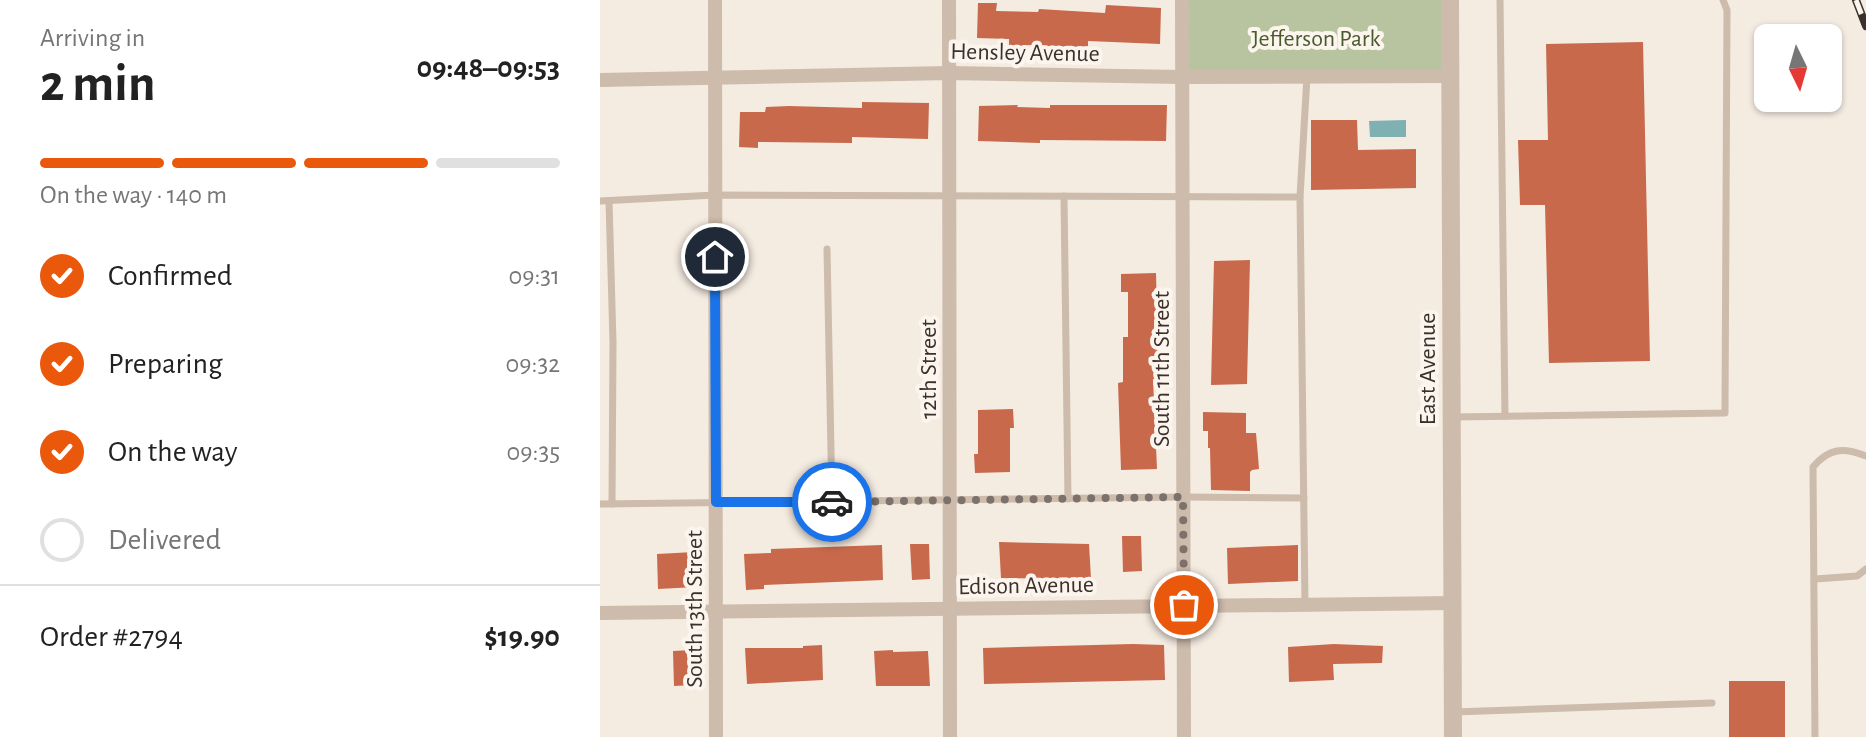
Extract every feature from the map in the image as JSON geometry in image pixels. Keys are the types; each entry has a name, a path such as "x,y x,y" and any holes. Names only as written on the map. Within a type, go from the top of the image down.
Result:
{"street":[{"name":"South 13th Street","path":"715,0 716,737"},
{"name":"12th Street","path":"949,0 950,737"},
{"name":"South 11th Street","path":"1182,0 1184,737"},
{"name":"East Avenue","path":"1450,0 1453,737"},
{"name":"Hensley Avenue","path":"600,80 949,73 1182,77 1449,76"},
{"name":"Edison Avenue","path":"600,613 1453,603"}],"lane":[{"path":"1500,0 1505,416"},
{"path":"1452,417 1725,413 1727,10 1723,0"},
{"path":"1305,604 1300,197 1307,76"},
{"path":"612,504 613,342 605,201 715,195 1300,197"},
{"path":"1064,196 1068,499"},
{"path":"827,249 832,502"},
{"path":"1815,737 1813,467 1824,454 1839,450 1866,456"},
{"path":"600,504 1304,498"},
{"path":"1815,579 1857,576 1866,569"},
{"path":"1453,712 1712,703"}],"green space":[{"name":"Jefferson Park","path":"1182,0 1450,0 1449,76 1182,77"}],"water":[{"path":"1406,120 1406,137 1370,137 1369,121"}],"building":[{"path":"978,3 997,3 996,11 1038,12 1039,9 1105,13 1106,5 1161,8 1160,44 1088,41 1088,48 1009,47 1009,39 977,38"},
{"path":"1643,42 1650,361 1549,363 1545,205 1520,205 1518,140 1548,140 1546,44"},
{"path":"862,102 929,103 928,139 852,137 852,143 758,142 758,148 739,147 740,112 765,112 766,107 789,106 862,108"},
{"path":"1050,105 1167,105 1166,141 978,141 979,106 1050,108"},
{"path":"1311,120 1357,120 1358,150 1416,149 1416,188 1311,190"},
{"path":"1250,260 1247,384 1211,385 1214,261"},
{"path":"1156,273 1157,312 1164,312 1164,331 1158,331 1159,379 1153,379 1157,469 1121,470 1118,383 1123,382 1123,337 1128,337 1128,292 1121,292 1121,274"},
{"path":"1013,409 1010,472 975,473 978,410"},
{"path":"1203,412 1246,413 1246,433 1256,433 1259,469 1250,472 1250,491 1211,490 1210,448 1208,431 1203,431"},
{"path":"1122,536 1141,536 1142,571 1123,572"},
{"path":"999,542 1089,544 1091,579 1001,578"},
{"path":"910,544 929,544 930,579 912,580"},
{"path":"882,545 883,580 764,585 764,589 746,590 744,554 771,553 771,549"},
{"path":"1298,545 1298,581 1228,584 1227,548"},
{"path":"694,552 696,587 658,589 657,554"},
{"path":"1334,644 1383,646 1382,663 1333,664 1334,680 1289,682 1288,647"},
{"path":"822,645 823,680 747,684 745,648"},
{"path":"1164,645 1165,680 984,684 983,648"},
{"path":"692,650 693,685 674,686 673,651"},
{"path":"874,651 928,651 930,686 876,686"},
{"path":"1729,681 1785,681 1785,737 1729,737"}],"railway":[{"path":"1856,0 1866,26"}],"way so far":[{"path":"832,502 1183,497 1184,605"}],"route":[{"path":"715,257 716,502 832,502"}]}
